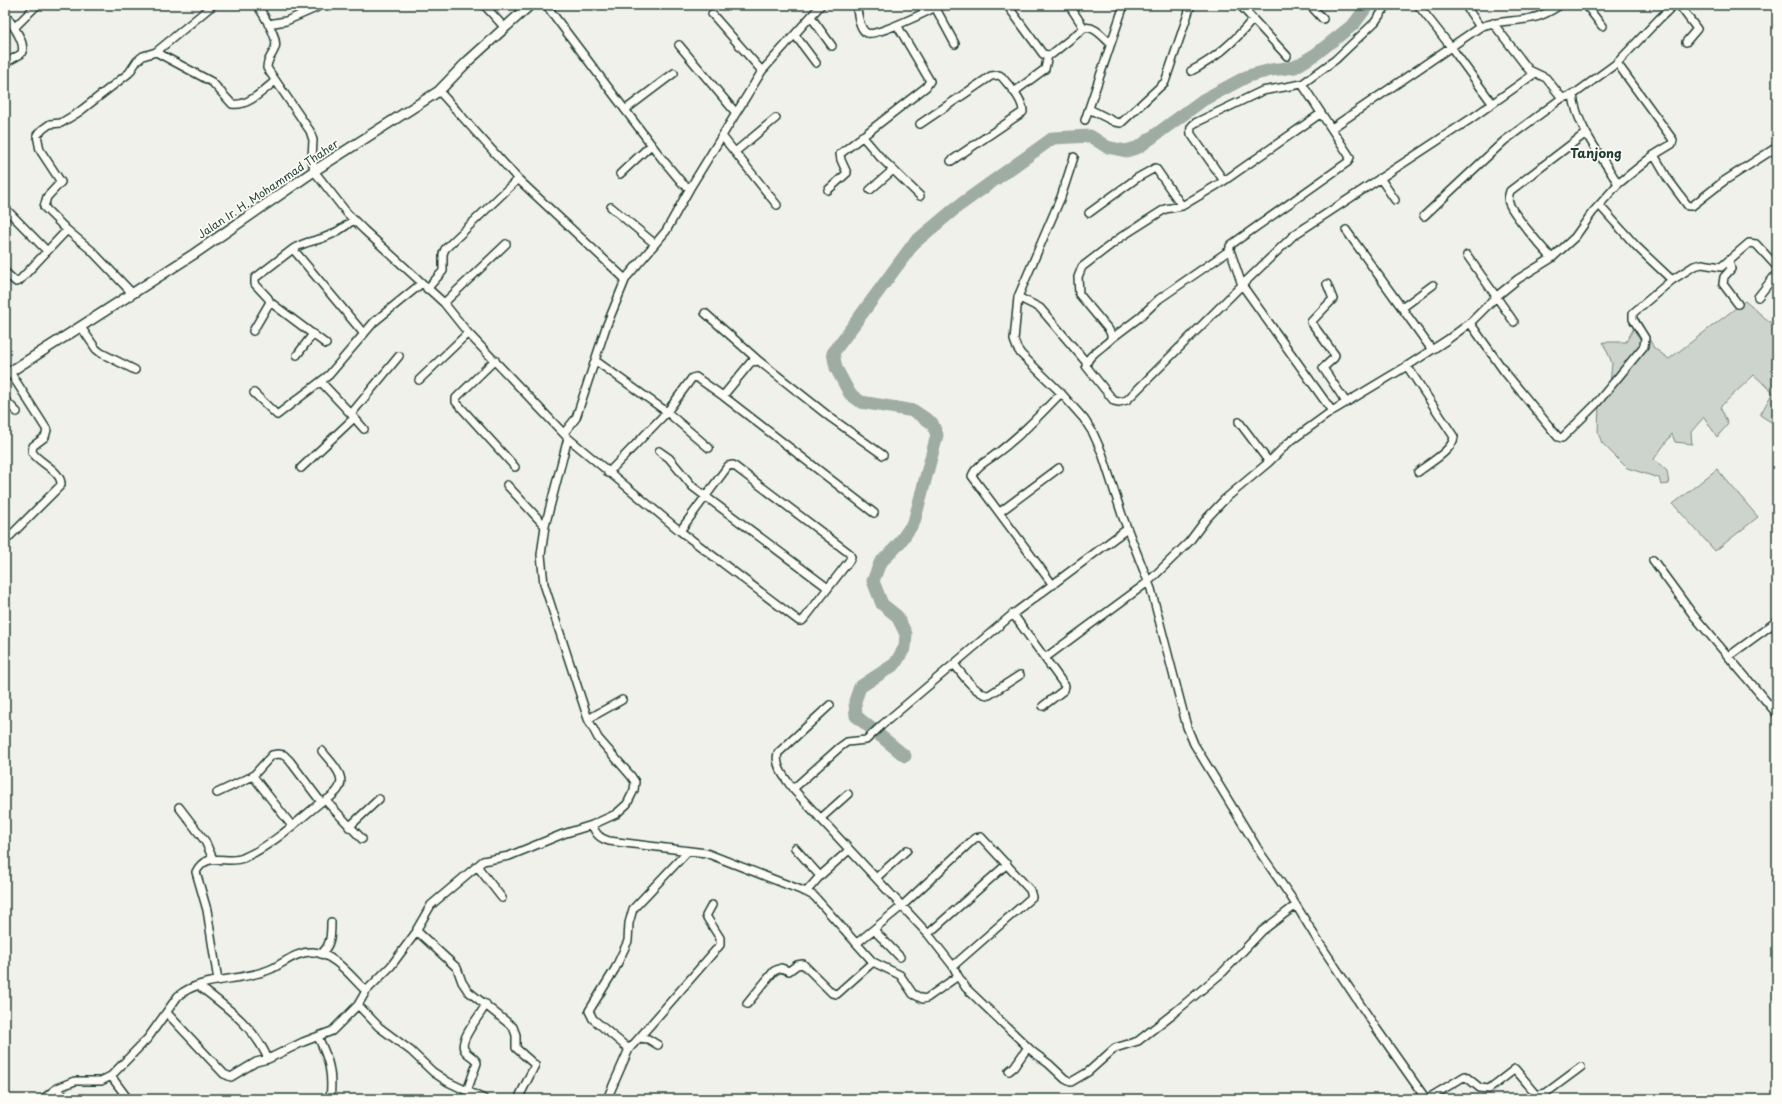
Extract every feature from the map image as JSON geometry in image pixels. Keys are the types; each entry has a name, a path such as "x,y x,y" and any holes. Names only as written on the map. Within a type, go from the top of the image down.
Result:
{"main road":[{"name":"Jalan Ir. H. Mohammad Thaher","path":"7,374 194,254 314,171 439,91 468,61 530,5"}],"street":[{"path":"15,27 37,5"},
{"path":"132,293 91,250 67,230 44,206 47,197 61,182 40,150 37,135 50,124 61,123 78,112 129,73 137,61 143,56 156,52 213,5"},
{"path":"257,5 275,40 276,47 269,58 267,68 310,131 313,140 312,159 314,171 353,220 444,303 468,333 566,436 608,473 680,531 799,621 802,621 805,618 851,557 849,553 733,465 728,466 680,531"},
{"path":"484,5 505,28"},
{"path":"546,5 651,145 683,184 690,188"},
{"path":"166,1013 215,1064 228,1076 234,1076 256,1062 268,1059 332,1031 358,1005 366,991 391,966 417,931 419,923 431,905 477,866 486,860 509,856 563,834 592,825 616,814 627,804 634,790 635,782 629,773 598,738 588,719 544,584 541,555 545,526 566,436 576,418 606,327 626,278 666,231 690,188 762,71 821,5"},
{"path":"856,5 862,27 866,33 881,32 937,6 955,44"},
{"path":"1007,5 1040,51 1048,55 1056,52 1084,28 1090,27 1110,43"},
{"path":"1069,5 1084,28"},
{"path":"1085,120 1124,5"},
{"path":"1089,109 1115,122 1121,122 1160,87 1169,74 1173,56 1191,5"},
{"path":"1240,5 1287,56"},
{"path":"1310,5 1323,19"},
{"path":"1224,181 1191,134 1190,129 1195,122 1262,91 1302,84 1335,60 1375,22 1387,5"},
{"path":"1418,5 1492,103"},
{"path":"1465,5 1480,27"},
{"path":"1332,128 1480,27 1493,22 1532,18 1546,13 1560,5"},
{"path":"1586,5 1602,26"},
{"path":"1424,216 1504,141 1562,98 1573,95 1617,63 1674,5"},
{"path":"1679,5 1697,29 1686,42"},
{"path":"268,24 286,21 316,8"},
{"path":"5,14 15,27 23,48 23,52 5,63"},
{"path":"712,14 762,71"},
{"path":"811,17 832,46"},
{"path":"1191,71 1204,65 1239,36 1253,19"},
{"path":"1493,22 1529,70 1534,74 1546,78 1562,98"},
{"path":"828,190 847,173 840,154 926,87 930,81 897,25"},
{"path":"795,34 816,63"},
{"path":"679,45 736,113"},
{"path":"156,52 212,82 232,104 242,103 260,93 275,81"},
{"path":"1014,92 1045,69 1048,55"},
{"path":"1045,658 1148,582 1189,542 1224,499 1269,462 1288,443 1332,411 1407,366 1470,323 1497,296 1518,279 1552,258 1575,236 1618,184 1672,144 1674,140 1617,63"},
{"path":"625,110 674,73"},
{"path":"1018,297 1040,308 1086,362 1088,370 1114,401 1124,401 1294,235 1534,74"},
{"path":"920,124 995,75 1002,77 1014,92 1023,108 1022,112 1020,115 950,161"},
{"path":"1302,84 1320,114 1332,128 1350,157 1348,162 1232,244 1230,246 1230,250 1242,286 1332,411"},
{"path":"439,91 518,179 624,278 626,278"},
{"path":"1573,95 1577,112 1586,133 1618,184"},
{"path":"1111,339 1112,335 1109,330 1079,294 1078,277 1082,267 1122,238 1165,210 1182,206 1224,181 1320,114"},
{"path":"734,152 776,118"},
{"path":"1552,258 1516,214 1509,204 1508,197 1510,191 1586,133"},
{"path":"722,136 777,205"},
{"path":"862,136 880,157 920,196"},
{"path":"620,174 651,145"},
{"path":"1654,156 1668,179 1690,207 1695,205 1724,181 1777,147"},
{"path":"1074,157 1061,197 1018,297 1014,340 1016,348 1061,393 1084,419 1093,433 1102,453 1127,529 1148,582 1187,727 1194,744 1247,833 1339,972 1426,1099 1466,1076 1480,1088 1489,1089 1515,1069 1537,1095 1540,1095 1546,1093 1581,1067"},
{"path":"1089,213 1138,178 1155,168 1182,206"},
{"path":"870,190 893,170"},
{"path":"1380,178 1396,200"},
{"path":"254,393 277,415 321,382 329,375 374,322 443,271 443,254 445,249 518,179"},
{"path":"1600,206 1637,247 1672,280"},
{"path":"611,207 656,244"},
{"path":"5,208 47,251"},
{"path":"326,344 270,302 255,284 254,278 304,242 324,238 336,232 353,220"},
{"path":"5,272 16,282 20,281 67,230"},
{"path":"1346,230 1432,350"},
{"path":"1470,323 1509,377 1558,437 1562,438 1596,404 1644,346 1645,338 1633,319 1633,314 1672,280 1694,266 1702,264 1721,267 1749,243 1756,244 1777,266"},
{"path":"444,303 506,244"},
{"path":"293,249 364,334"},
{"path":"1086,362 1111,339 1140,317 1159,299 1230,250"},
{"path":"1467,255 1514,322"},
{"path":"1729,260 1731,269 1724,277 1723,284 1738,304"},
{"path":"1758,297 1777,273"},
{"path":"1327,284 1332,299 1311,322 1335,355 1334,358 1323,368 1346,402"},
{"path":"1402,308 1432,285"},
{"path":"253,331 270,302"},
{"path":"705,313 759,361 831,418 883,455"},
{"path":"81,327 96,349 134,370"},
{"path":"419,380 468,333"},
{"path":"297,355 313,334"},
{"path":"301,468 353,416 399,356"},
{"path":"495,360 456,398 456,402 515,467"},
{"path":"596,361 667,412 709,448"},
{"path":"723,396 751,362 759,361"},
{"path":"1407,366 1454,437 1454,442 1450,448 1418,472"},
{"path":"5,541 61,485 58,476 32,452 33,446 45,437 47,430 7,374"},
{"path":"608,473 667,412 694,377 723,396 874,513"},
{"path":"321,382 364,429"},
{"path":"1053,585 972,476 974,472 1028,429 1061,393"},
{"path":"5,400 17,412"},
{"path":"1239,422 1269,462"},
{"path":"659,451 678,467 688,482 828,588"},
{"path":"1000,512 1059,468"},
{"path":"507,485 545,526"},
{"path":"793,790 847,742 862,742 869,738 877,729 1013,614 1127,529"},
{"path":"1653,560 1694,616 1777,714"},
{"path":"1013,614 1065,688 1044,706"},
{"path":"1729,656 1777,621"},
{"path":"954,664 978,691 985,696 989,695 1020,675"},
{"path":"588,719 622,700"},
{"path":"830,705 778,753 776,759 779,768 793,790 928,934 953,966 966,988 1030,1050 1066,1079 1074,1082 1115,1048 1138,1041 1202,991 1223,972 1262,931 1296,905"},
{"path":"218,981 207,910 196,872 200,866 213,859 242,859 275,839 339,789 342,783 341,777 322,751"},
{"path":"217,793 253,776 272,755 278,754 290,760 323,802 362,839"},
{"path":"253,776 292,826"},
{"path":"820,819 848,794"},
{"path":"349,827 379,800"},
{"path":"179,807 205,841 213,859"},
{"path":"592,825 595,832 601,838 609,841 706,853 814,896 873,962 900,975 912,994 923,999 932,995 958,976"},
{"path":"857,943 902,906 978,836 987,842 1007,864 1030,890 1032,897 953,966"},
{"path":"795,848 820,876"},
{"path":"806,892 820,876 849,850"},
{"path":"876,878 907,850"},
{"path":"629,1049 593,1019 589,1011 615,969 628,942 629,923 633,909 688,851"},
{"path":"928,934 1007,864"},
{"path":"477,866 502,898"},
{"path":"607,1099 629,1049 720,945 720,938 706,916 712,905"},
{"path":"321,954 330,942 331,922"},
{"path":"874,930 900,957"},
{"path":"417,931 457,968 462,982 468,992 486,1004 513,1027 516,1035 516,1048 535,1065 520,1095 520,1099"},
{"path":"43,1099 57,1088 75,1081 101,1081 111,1076 148,1038 178,996 184,991 212,981 234,980 260,973 304,953 313,952 330,957 366,991"},
{"path":"747,1004 774,971 781,968 790,971 803,964 832,993 837,994 873,962"},
{"path":"199,986 239,1018 256,1036 268,1059"},
{"path":"467,1092 477,1063 476,1060 466,1052 463,1047 472,1025 482,1014 486,1004"},
{"path":"358,1005 379,1027 411,1051 433,1072 467,1092 484,1099"},
{"path":"318,1037 329,1059 332,1082 330,1099"},
{"path":"639,1038 648,1039 658,1045"},
{"path":"1009,1071 1030,1050"},
{"path":"111,1076 128,1099"},
{"path":"57,1088 66,1099"}],"shaded area":[{"path":"1745,301 1777,328 1777,426 1760,415 1773,392 1754,375 1720,407 1728,424 1717,437 1704,417 1691,432 1692,444 1675,442 1672,434 1654,459 1667,471 1669,484 1661,485 1659,478 1627,468 1602,443 1598,433 1599,401 1610,384 1612,363 1603,342 1626,342 1639,319 1654,348 1669,359"},
{"path":"1717,469 1758,517 1715,551 1673,504"}],"waterway":[{"path":"905,756 856,716 855,701 860,687 895,664 905,647 906,634 897,616 882,604 873,581 880,563 898,545 914,522 937,435 932,423 914,411 861,402 850,394 836,368 833,353 914,243 957,207 1053,138 1090,136 1107,147 1126,151 1139,147 1203,100 1248,76 1271,70 1295,67 1316,54 1354,24 1368,5"}],"district":[{"name":"Tanjong","path":"1596,153"}]}
